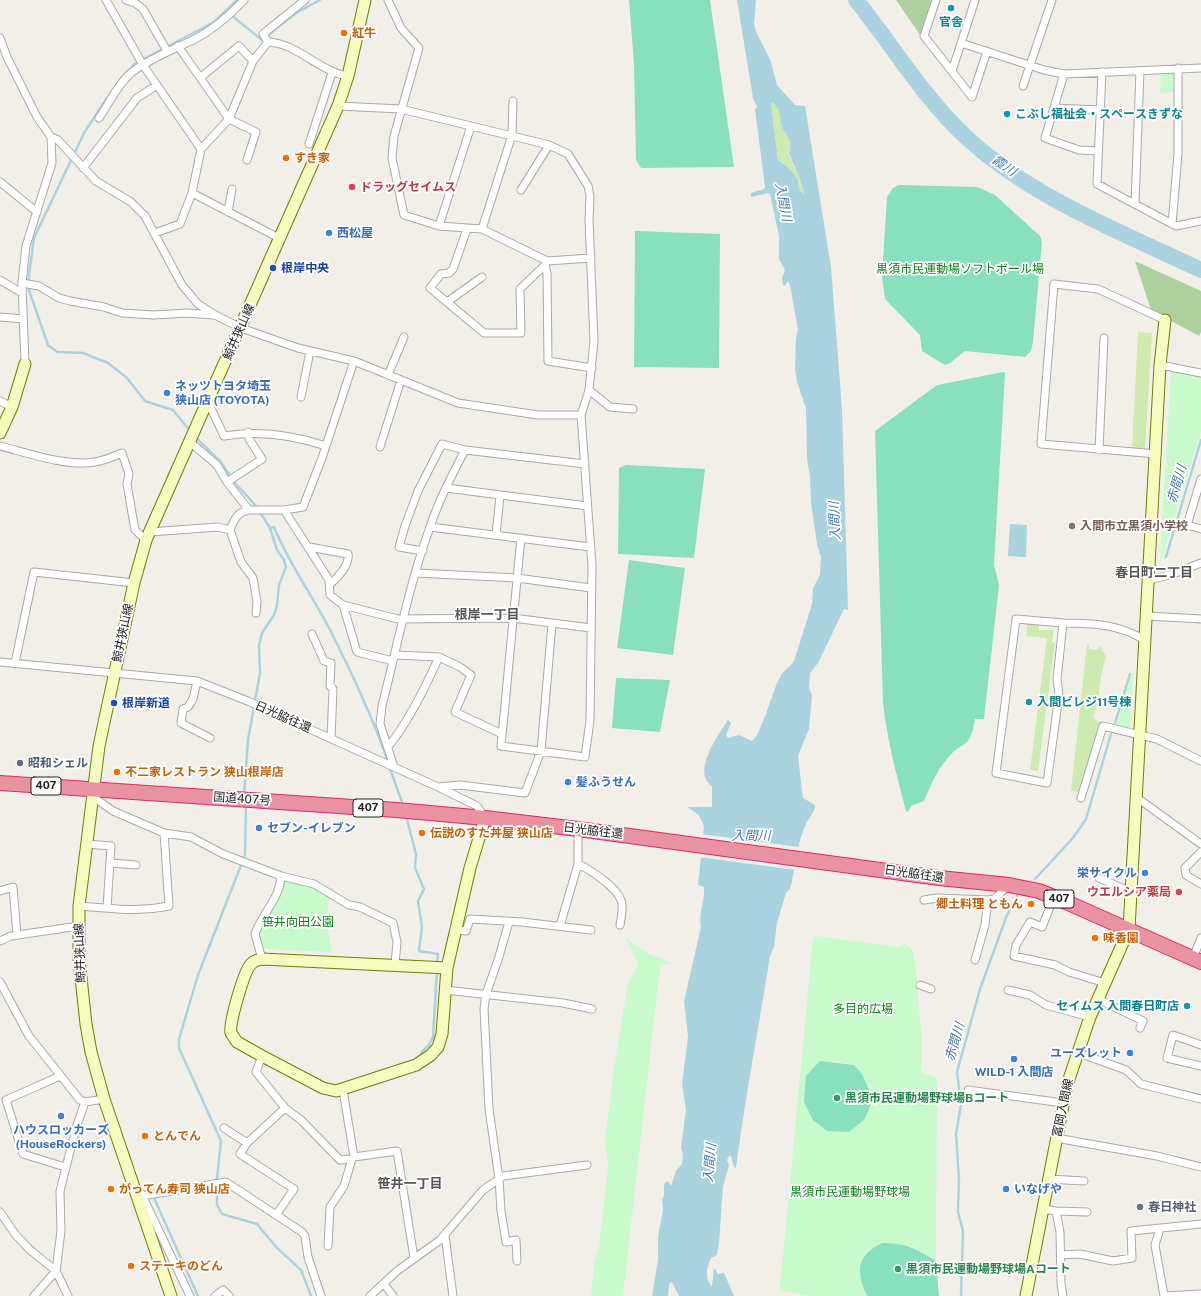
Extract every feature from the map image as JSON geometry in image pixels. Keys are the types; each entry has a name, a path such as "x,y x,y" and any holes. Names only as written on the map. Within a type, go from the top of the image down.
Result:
{"highway":[{"name":"国道407号","path":"0,783 92,792 246,800 485,818"},
{"name":"日光脇往還","path":"485,818 595,831 907,873 1009,884 1054,897 1197,960"}],"main road":[{"name":"鯨井狭山線","path":"171,1296 140,1197 126,1165 104,1099 91,1052 86,1024 79,959 79,926 92,792 99,746 134,583 148,536 281,239 338,106 348,76 365,0"},
{"path":"1129,929 1157,454 1160,365 1164,320"},
{"path":"0,433 2,422 12,406 25,364"},
{"path":"447,968 262,959 256,960 248,970 230,1027 230,1033 237,1042 262,1056 323,1088 336,1091 343,1090 416,1065 431,1056 438,1047 442,1034 447,968 470,868 485,818"},
{"name":"富岡入間線","path":"1026,1296 1063,1103 1076,1052 1129,929"}],"street":[{"path":"106,0 138,56 201,149"},
{"path":"126,0 136,3 143,9 167,52"},
{"path":"99,118 121,85 131,74 178,46 194,40 226,18 244,0"},
{"path":"305,0 263,34 268,42 286,46 332,73 348,76"},
{"path":"388,0 401,28 419,48 394,136 392,158 404,215 439,226 482,230 546,263 591,258"},
{"path":"936,0 924,36 972,97 987,51"},
{"path":"952,71 975,0"},
{"path":"1023,86 1052,0"},
{"path":"0,38 7,57 37,117 51,137 58,140 69,150 83,168 100,184 138,208 155,233 182,285 198,304 215,315 241,328 310,351 354,361 458,403 538,415 581,415"},
{"path":"155,233 180,224 192,193 201,149 229,119 253,61 268,42"},
{"path":"961,43 1064,74 1201,68"},
{"path":"178,46 229,119 256,132 247,160"},
{"path":"201,77 239,46 253,61"},
{"path":"0,62 7,57"},
{"path":"1172,224 1178,154 1178,68"},
{"path":"1135,204 1140,71"},
{"path":"1102,72 1097,184 1176,226 1201,221"},
{"path":"309,144 332,73"},
{"path":"1064,74 1045,138 1079,150 1098,151"},
{"path":"83,168 137,98 157,85"},
{"path":"482,230 512,135 513,100"},
{"path":"338,106 401,109 549,145 568,154 588,186 594,341 589,390 581,415 592,588 590,721 586,757 501,746 520,538"},
{"path":"1054,108 1100,110"},
{"path":"439,226 471,126"},
{"path":"25,364 22,293 27,284 26,246 52,164 51,137"},
{"path":"521,190 549,145"},
{"path":"0,182 37,212"},
{"path":"228,212 232,189"},
{"path":"192,193 281,239"},
{"path":"467,229 453,269 449,273 441,274 437,277 430,288 484,333 521,333 520,289 546,263"},
{"path":"546,263 548,361 592,368"},
{"path":"447,302 482,277"},
{"path":"0,280 22,293"},
{"path":"27,284 45,288 59,298 104,307 122,313 154,315 186,312 215,315"},
{"path":"1157,454 1041,444 1054,284 1098,289 1164,320"},
{"path":"0,317 24,319"},
{"path":"388,375 404,337"},
{"path":"1098,450 1104,338"},
{"path":"301,397 310,351"},
{"path":"256,613 257,602 253,578 241,562 230,530 236,517 242,511 284,510 303,507 326,446 354,361"},
{"path":"1160,365 1201,373"},
{"path":"380,447 401,380"},
{"path":"589,390 610,407 633,409"},
{"path":"0,401 12,406"},
{"path":"208,402 224,436 248,432 306,439 326,446"},
{"path":"228,482 262,459 249,439 248,432"},
{"path":"192,438 216,465 252,511"},
{"path":"423,551 399,547 418,491 442,444 465,450 585,464"},
{"path":"0,446 29,454 81,463 97,462 122,453 129,474 127,484 135,530 148,536 218,527 230,530"},
{"path":"394,767 380,724 380,715 416,573 430,527 446,488 465,450"},
{"path":"1201,479 1187,525 1201,529"},
{"path":"446,488 587,506"},
{"path":"496,535 500,496"},
{"path":"284,510 309,546 330,584 330,595 343,605 404,619 513,618 591,628"},
{"path":"430,527 590,547"},
{"path":"309,546 348,554 348,561 336,580 330,584"},
{"path":"1149,580 1173,574 1201,563"},
{"path":"15,663 34,572 134,583"},
{"path":"416,573 517,578 592,588"},
{"path":"343,605 357,652 394,658 439,657 460,667 471,675 455,712 502,734"},
{"path":"1147,616 1201,618"},
{"path":"1063,623 1057,679 1059,695 1048,783 996,773 1016,619 1063,623 1098,623 1134,633 1146,641"},
{"path":"438,787 460,785 525,793 541,751 552,624"},
{"path":"312,634 324,661 331,663 330,686 333,689 331,738"},
{"path":"388,747 396,738 425,687 439,657"},
{"name":"日光脇往還","path":"0,662 197,681 262,707 438,787 477,806 485,818"},
{"path":"197,681 193,699 188,707 183,709 181,723 210,738"},
{"path":"1080,798 1103,726 1140,733 1173,745 1201,761"},
{"path":"92,792 113,811 164,834 191,837 223,854 281,876 314,884 349,905 360,907 393,923 397,942 395,965"},
{"path":"1136,797 1201,844"},
{"path":"560,926 578,864 578,829"},
{"path":"80,906 126,911 149,910 169,906 164,834"},
{"path":"86,844 111,846 107,908"},
{"path":"1201,852 1185,868 1186,875 1201,884"},
{"path":"110,863 136,865"},
{"path":"578,864 588,868 616,892 622,901 620,925"},
{"path":"262,959 256,934 280,888 281,876"},
{"path":"1099,878 1131,892"},
{"path":"924,900 937,898 988,900 998,896 1009,884"},
{"path":"0,891 13,887 17,935"},
{"path":"1054,897 1042,927 1030,922 1016,945 1014,956 1055,965 1069,972 1105,983"},
{"path":"975,960 985,925 988,900"},
{"path":"456,930 466,931 470,919 591,930"},
{"path":"509,922 486,994 484,1010 490,1109 499,1179 501,1211 506,1242 516,1240 517,1261"},
{"path":"0,941 17,935 79,926"},
{"path":"1197,960 1201,938"},
{"path":"0,982 29,1036 80,1100 85,1102 104,1099"},
{"path":"920,985 931,988"},
{"path":"445,990 564,1003 592,1009"},
{"path":"1008,990 1030,995 1046,1005 1090,1017"},
{"path":"1098,999 1143,1021 1140,1028"},
{"path":"1201,1045 1173,1035 1167,1058 1201,1066"},
{"path":"1076,1052 1126,1070 1141,1084 1201,1099"},
{"path":"262,1056 256,1072 285,1108 301,1120 340,1160 397,1151 414,1258"},
{"path":"60,1076 6,1100 23,1154 65,1167"},
{"path":"328,1246 330,1207 344,1186 353,1158 343,1090"},
{"path":"968,1090 1063,1103"},
{"path":"34,1296 56,1271 61,1231 60,1192 65,1167 85,1102"},
{"path":"276,1215 294,1189 240,1154 247,1144 285,1108"},
{"path":"224,1128 247,1144"},
{"path":"1056,1138 1157,1156 1201,1167"},
{"path":"370,1296 414,1258 445,1235 483,1190 503,1176 587,1165"},
{"path":"1048,1179 1084,1181"},
{"path":"190,1296 140,1197 223,1181 302,1232 305,1236 308,1257 321,1296"},
{"path":"1043,1209 1087,1212"},
{"path":"1056,1211 1061,1255 1061,1284 1063,1296"},
{"path":"0,1212 15,1234 29,1249 56,1271 68,1296"},
{"path":"1061,1255 1080,1254 1113,1261 1132,1258 1131,1232 1201,1224"},
{"path":"1160,1229 1155,1245 1164,1296 1201,1294"},
{"path":"445,1235 453,1296"},
{"path":"384,1284 393,1296"},
{"path":"215,1296 223,1290 229,1296"}],"green space":[{"path":"629,0 710,0 734,167 641,168 636,160 634,64"},
{"path":"896,0 933,0 921,36"},
{"path":"1161,73 1175,73 1174,92 1160,93"},
{"path":"773,102 779,111 782,128 790,141 788,153 801,182 804,194 799,190 798,180 790,169 778,160 771,104"},
{"name":"黒須市民運動場ソフトボール場","path":"899,185 977,187 995,195 1040,236 1042,242 1033,342 1031,351 1025,357 965,351 950,363 945,365 922,351 920,335 885,299 882,276 887,197 893,188"},
{"path":"635,231 720,234 719,368 634,367"},
{"path":"1135,261 1201,291 1201,332 1199,336 1151,310"},
{"path":"1138,332 1152,333 1145,448 1132,448"},
{"path":"1171,370 1201,376 1201,432 1160,564 1165,467 1167,466 1166,456"},
{"path":"1003,372 1005,373 994,565 999,585 984,719 975,719 971,736 968,741 957,749 942,765 924,801 911,806 908,812 906,811 893,758 883,703 875,431 937,385"},
{"path":"626,465 705,469 694,558 618,554 619,468"},
{"path":"629,560 685,568 673,655 617,648"},
{"path":"1027,624 1039,625 1039,630 1054,630 1052,642 1055,643 1038,771 1030,770 1047,638 1026,636"},
{"path":"1087,645 1089,645 1089,649 1097,650 1100,646 1106,657 1093,718 1101,723 1080,792 1071,791"},
{"path":"1133,670 1130,729 1116,726"},
{"path":"616,678 670,680 660,732 612,728"},
{"name":"笹井向田公園","path":"283,880 313,886 329,898 326,921 332,952 263,949 259,932 281,892"},
{"name":"黒須市民運動場野球場","path":"816,936 899,947 904,943 912,949 915,962 922,1040 921,1072 937,1078 936,1261 912,1246 862,1285 867,1296 812,1296 783,1291 780,1288 813,938","holes":["820,1061 854,1064 867,1083 871,1100 870,1108 866,1116 849,1132"]},
{"path":"626,938 647,953 672,963 661,965 658,984 623,1296 591,1296 594,1263 599,1247 608,1167 605,1140 614,1068 628,983 639,965"},
{"name":"黒須市民運動場野球場Bコート","path":"820,1061 854,1065 862,1074 871,1094 870,1107 864,1120 849,1132 827,1131 813,1120 804,1102 806,1076"},
{"name":"黒須市民運動場野球場Aコート","path":"882,1243 898,1244 911,1248 936,1261 939,1296 867,1296 861,1279 861,1265 867,1253"}],"water":[{"name":"入間川","path":"737,0 756,0 754,24 756,32 770,59 777,85 795,105 805,106 831,267 842,409 848,610 844,609 818,663 810,673 809,687 812,696 809,729 798,756 803,798 815,805 815,808 803,832 798,848 790,889 786,893 777,923 774,947 770,956 736,1168 734,1167 731,1156 729,1156 727,1160 729,1165 723,1186 717,1255 711,1258 707,1269 708,1280 712,1286 714,1268 718,1274 724,1273 734,1296 679,1296 672,1282 669,1284 668,1296 652,1296 658,1260 658,1237 663,1210 662,1200 664,1195 664,1184 668,1181 671,1186 676,1171 682,1164 683,1154 681,1147 686,1110 682,1084 688,1037 684,1001 701,927 700,917 704,892 704,887 698,885 704,826 699,815 687,807 712,807 712,786 706,780 704,772 705,763 713,743 728,720 731,723 726,735 728,738 739,735 752,741 756,737 780,677 794,661 812,604 813,588 820,575 821,557 817,544 811,503 810,477 807,459 806,408 797,382 795,368 796,338 798,330 790,285 788,281 785,286 783,285 782,278 785,270 779,259 779,236 770,194 768,193 751,197 751,193 764,189 765,186 755,110 757,107 753,98","holes":["773,102 779,111 782,128 790,141 789,153 801,182 804,194 799,190 798,180 790,169 778,160 771,104"]},
{"path":"1010,524 1027,525 1026,557 1008,556"}],"pier":[{"path":"701,834 799,847 796,870 699,857"}],"waterway":[{"path":"124,75 136,63 214,22 237,0"},
{"path":"231,15 262,40 296,13 320,0"},
{"name":"霞川","path":"856,0 922,88 950,122 991,158 1048,196 1109,227 1201,270"},
{"path":"107,98 84,133 34,238 29,275 29,290 48,345 57,352 83,353 108,363 127,378 145,401 173,410 190,431"},
{"path":"196,438 220,461 236,484 256,506 270,528 277,550 284,560 286,567 279,585 277,606 274,615 262,633 259,646 260,673 248,740 244,794"},
{"name":"赤間川","path":"1166,557 1201,440"},
{"path":"270,528 274,527 286,552 336,642 368,710 388,762"},
{"name":"赤間川","path":"1115,723 1130,674"},
{"name":"赤間川","path":"1035,879 1073,838 1086,819 1111,734"},
{"path":"389,766 403,805"},
{"path":"246,805 245,855 198,975 179,1039 179,1048 221,1141 217,1178 217,1205 222,1214 257,1224 276,1247 301,1270 311,1296"},
{"path":"406,816 416,854 415,868 424,889 418,901 422,927 419,951 438,954 437,965"},
{"name":"赤間川","path":"961,1296 963,1231 958,1212 959,1180 956,1134 961,1104 957,1072 980,989 1007,915 1017,896"},
{"path":"421,1053 429,1045 433,1037 437,970"},
{"path":"154,1198 198,1296"}],"place":[{"name":"官舎","path":"951,8"},
{"name":"紅牛","path":"344,33"},
{"name":"こぶし福祉会・スペースきずな","path":"1007,114"},
{"name":"すき家","path":"286,158"},
{"name":"ドラッグセイムス","path":"352,187"},
{"name":"西松屋","path":"329,233"},
{"name":"根岸中央","path":"273,268"},
{"name":"ネッツトヨタ埼玉 狭山店 (TOYOTA)","path":"167,393"},
{"name":"入間市立黒須小学校","path":"1072,526"},
{"name":"入間ビレジ11号棟","path":"1029,702"},
{"name":"根岸新道","path":"114,703"},
{"name":"昭和シェル","path":"20,763"},
{"name":"不二家レストラン 狭山根岸店","path":"117,772"},
{"name":"髪ふうせん","path":"568,782"},
{"name":"セブン-イレブン","path":"259,828"},
{"name":"伝説のすた丼屋 狭山店","path":"422,833"},
{"name":"栄サイクル","path":"1145,873"},
{"name":"ウエルシア薬局","path":"1179,892"},
{"name":"郷土料理 ともん","path":"1031,904"},
{"name":"味香園","path":"1095,938"},
{"name":"セイムス 入間春日町店","path":"1187,1006"},
{"name":"ユーズレット","path":"1130,1053"},
{"name":"WILD-1 入間店","path":"1014,1059"},
{"name":"黒須市民運動場野球場Bコート","path":"837,1098"},
{"name":"ハウスロッカーズ (HouseRockers)","path":"61,1116"},
{"name":"とんでん","path":"145,1136"},
{"name":"がってん寿司 狭山店","path":"111,1189"},
{"name":"いなげや","path":"1006,1189"},
{"name":"春日神社","path":"1140,1207"},
{"name":"ステーキのどん","path":"131,1266"},
{"name":"黒須市民運動場野球場Aコート","path":"898,1269"}],"district":[{"name":"春日町二丁目","path":"1154,573"},
{"name":"根岸一丁目","path":"487,615"},
{"name":"笹井一丁目","path":"410,1184"}],"park label":[{"name":"多目的広場","path":"863,1009"}]}
